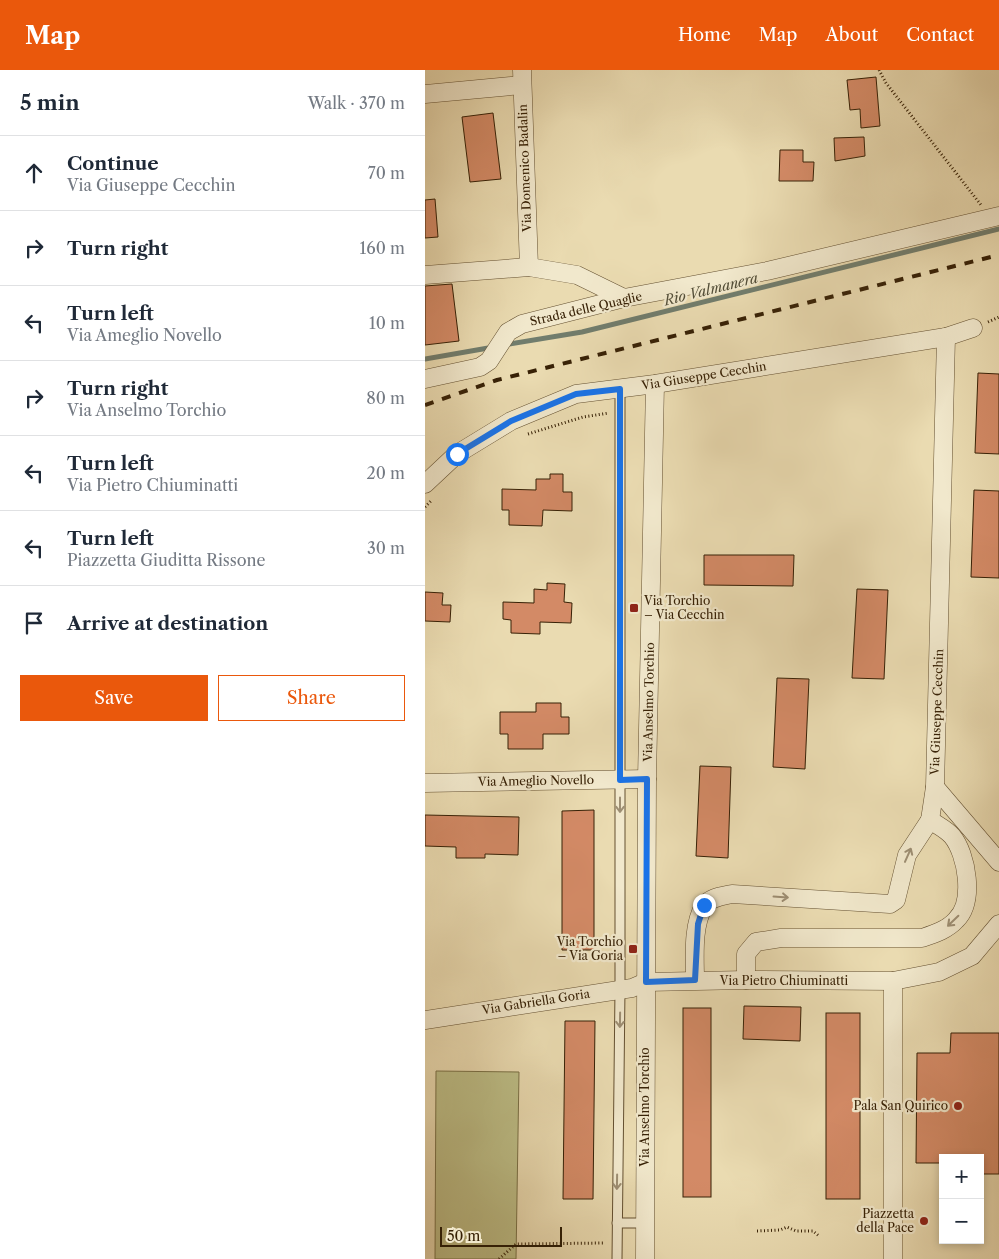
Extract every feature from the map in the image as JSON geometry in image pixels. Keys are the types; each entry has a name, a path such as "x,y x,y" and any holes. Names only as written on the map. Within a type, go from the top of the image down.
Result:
{"street":[{"path":"425,94 522,77"},
{"name":"Via Domenico Badalin","path":"522,77 529,267"},
{"name":"Strada delle Quaglie","path":"425,379 480,367 489,361 508,332 522,324 624,298 767,271 995,217"},
{"path":"425,275 529,267 577,275 624,298"},
{"name":"Via Giuseppe Cecchin","path":"432,488 457,454 511,421 576,394 655,384 947,337 973,328"},
{"name":"Via Giuseppe Cecchin","path":"930,820 935,787 947,337"},
{"name":"Via Anselmo Torchio","path":"645,1259 647,779 655,384"},
{"name":"Via Ameglio Novello","path":"425,783 647,779"},
{"path":"935,787 999,862"},
{"path":"695,980 698,924 704,905 715,897 732,894 890,904 896,900 907,855 930,820 951,835 962,853 967,874 965,900 958,919 943,931 922,938 781,938 756,942 746,954 746,980"},
{"name":"Via Pietro Chiuminatti","path":"646,982 695,980 893,982 939,972 972,956 999,924"},
{"name":"Via Gabriella Goria","path":"425,1020 620,988 632,988 646,982"},
{"path":"893,982 893,1259"}],"lane":[{"path":"617,1259 620,988 620,389"},
{"path":"617,1223 645,1223"}],"path":[{"path":"879,70 886,83 995,217"},
{"path":"525,434 583,417 620,411"},
{"path":"425,507 432,488"},
{"path":"757,1231 780,1230 787,1226 796,1231 813,1230 819,1236"},
{"path":"499,1259 517,1244 617,1243"}],"green space":[{"path":"436,1071 519,1072 516,1259 435,1259"}],"building":[{"path":"876,77 880,126 861,128 860,109 850,110 847,80"},
{"path":"493,113 501,179 470,182 462,117"},
{"path":"864,137 865,156 835,161 834,138"},
{"path":"780,150 803,150 803,162 814,162 813,181 779,181"},
{"path":"435,199 438,237 425,238 425,200"},
{"path":"452,284 459,341 425,345 425,286"},
{"path":"978,373 999,374 999,454 975,453"},
{"path":"550,474 563,474 563,492 572,492 572,511 543,510 542,526 509,525 509,510 502,510 502,489 536,490 536,479 550,479"},
{"path":"974,490 999,491 999,578 971,577"},
{"path":"704,555 794,555 793,586 704,585"},
{"path":"547,583 565,584 564,602 572,603 571,623 540,622 540,634 511,633 511,620 503,619 503,602 534,603 534,589 547,590"},
{"path":"857,589 888,590 884,679 852,678"},
{"path":"425,592 443,593 442,605 451,605 450,622 425,621"},
{"path":"777,678 809,679 805,769 773,767"},
{"path":"536,703 561,703 561,717 569,717 569,734 543,734 543,749 508,749 508,734 500,734 500,712 536,712"},
{"path":"700,766 731,767 728,858 696,856"},
{"path":"594,810 594,950 562,950 562,811"},
{"path":"425,815 519,817 518,855 485,854 485,858 456,858 456,847 425,846"},
{"path":"744,1006 801,1007 800,1041 743,1039"},
{"path":"683,1008 711,1008 711,1197 683,1197"},
{"path":"826,1013 860,1013 860,1199 826,1199"},
{"path":"565,1021 595,1021 593,1199 563,1199"},
{"name":"Pala San Quirico","path":"951,1033 999,1033 999,1174 984,1174 984,1154 939,1154 939,1163 916,1163 917,1053 950,1053"}],"waterway":[{"name":"Rio Valmanera","path":"504,345 582,332 999,229"},
{"name":"Rio Valmanera","path":"425,359 494,347"}],"railway":[{"path":"425,405 497,380 999,255"}],"place":[{"name":"Via Torchio – Via Cecchin","path":"634,608"},
{"name":"Via Torchio – Via Goria","path":"633,949"},
{"name":"Pala San Quirico","path":"958,1106"},
{"name":"Piazzetta della Pace","path":"924,1221"}],"route":[{"path":"457,454 511,421 576,394 620,389 620,780 647,779 646,982 695,980 698,924 704,905"}]}
